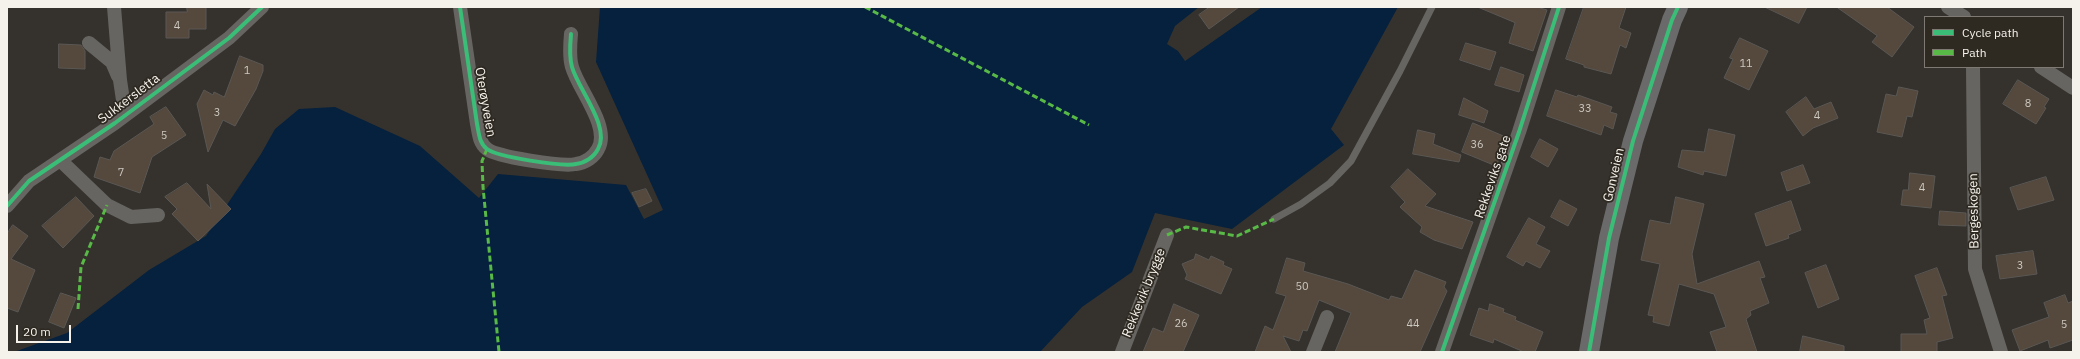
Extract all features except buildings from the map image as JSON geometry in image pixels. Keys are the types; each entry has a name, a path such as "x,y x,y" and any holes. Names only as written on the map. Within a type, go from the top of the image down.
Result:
{"street":[{"path":"114,7 123,100 131,109"},
{"name":"Sukkersletta","path":"7,206 29,181 115,122 229,38 262,7"},
{"name":"Oterøyveien","path":"460,7 481,142 487,149 498,155 517,159 576,165 588,160 598,150 602,141 599,124 572,68 570,51 571,34"},
{"name":"Rekkeviks gate","path":"1442,352 1519,132 1559,7"},
{"name":"Gonveien","path":"1589,352 1609,238 1633,141 1672,20 1678,7"},
{"path":"1948,7 1962,16"},
{"path":"89,42 112,62 120,80"},
{"name":"Bergeskogen","path":"1973,68 1975,269 1984,302 2001,352"},
{"path":"2043,68 2073,88"},
{"path":"60,160 107,205 130,217 158,215"},
{"name":"Rekkevik brygge","path":"1122,352 1167,234"},
{"path":"1313,352 1327,317"}],"lane":[{"path":"1274,219 1301,204 1330,183 1351,161 1400,71 1432,7"}],"water":[{"path":"600,7 1199,7 1175,26 1167,44 1178,51 1185,61 1262,7 1398,7 1331,129 1344,145 1232,229 1155,213 1132,272 1082,307 1040,352 14,352 67,333 149,270 206,236 261,154 275,129 299,109 335,107 420,146 479,198 498,174 626,185 644,219 663,210 596,62"}],"marked path":[{"path":"865,7 1089,125"},
{"path":"487,149 482,161 483,187 499,352"},
{"path":"78,309 81,267 107,205"},
{"path":"1167,235 1186,227 1237,236 1274,219"}],"cycle path":[{"path":"7,206 29,181 115,123 229,38 262,7"},
{"path":"460,7 480,138 484,147 503,155 530,161 569,165 586,161 592,157 598,149 601,140 597,119 575,76 571,63 571,34"},
{"path":"1442,352 1519,132 1559,7"},
{"path":"1589,352 1609,238 1633,141 1672,20 1678,7"}]}
